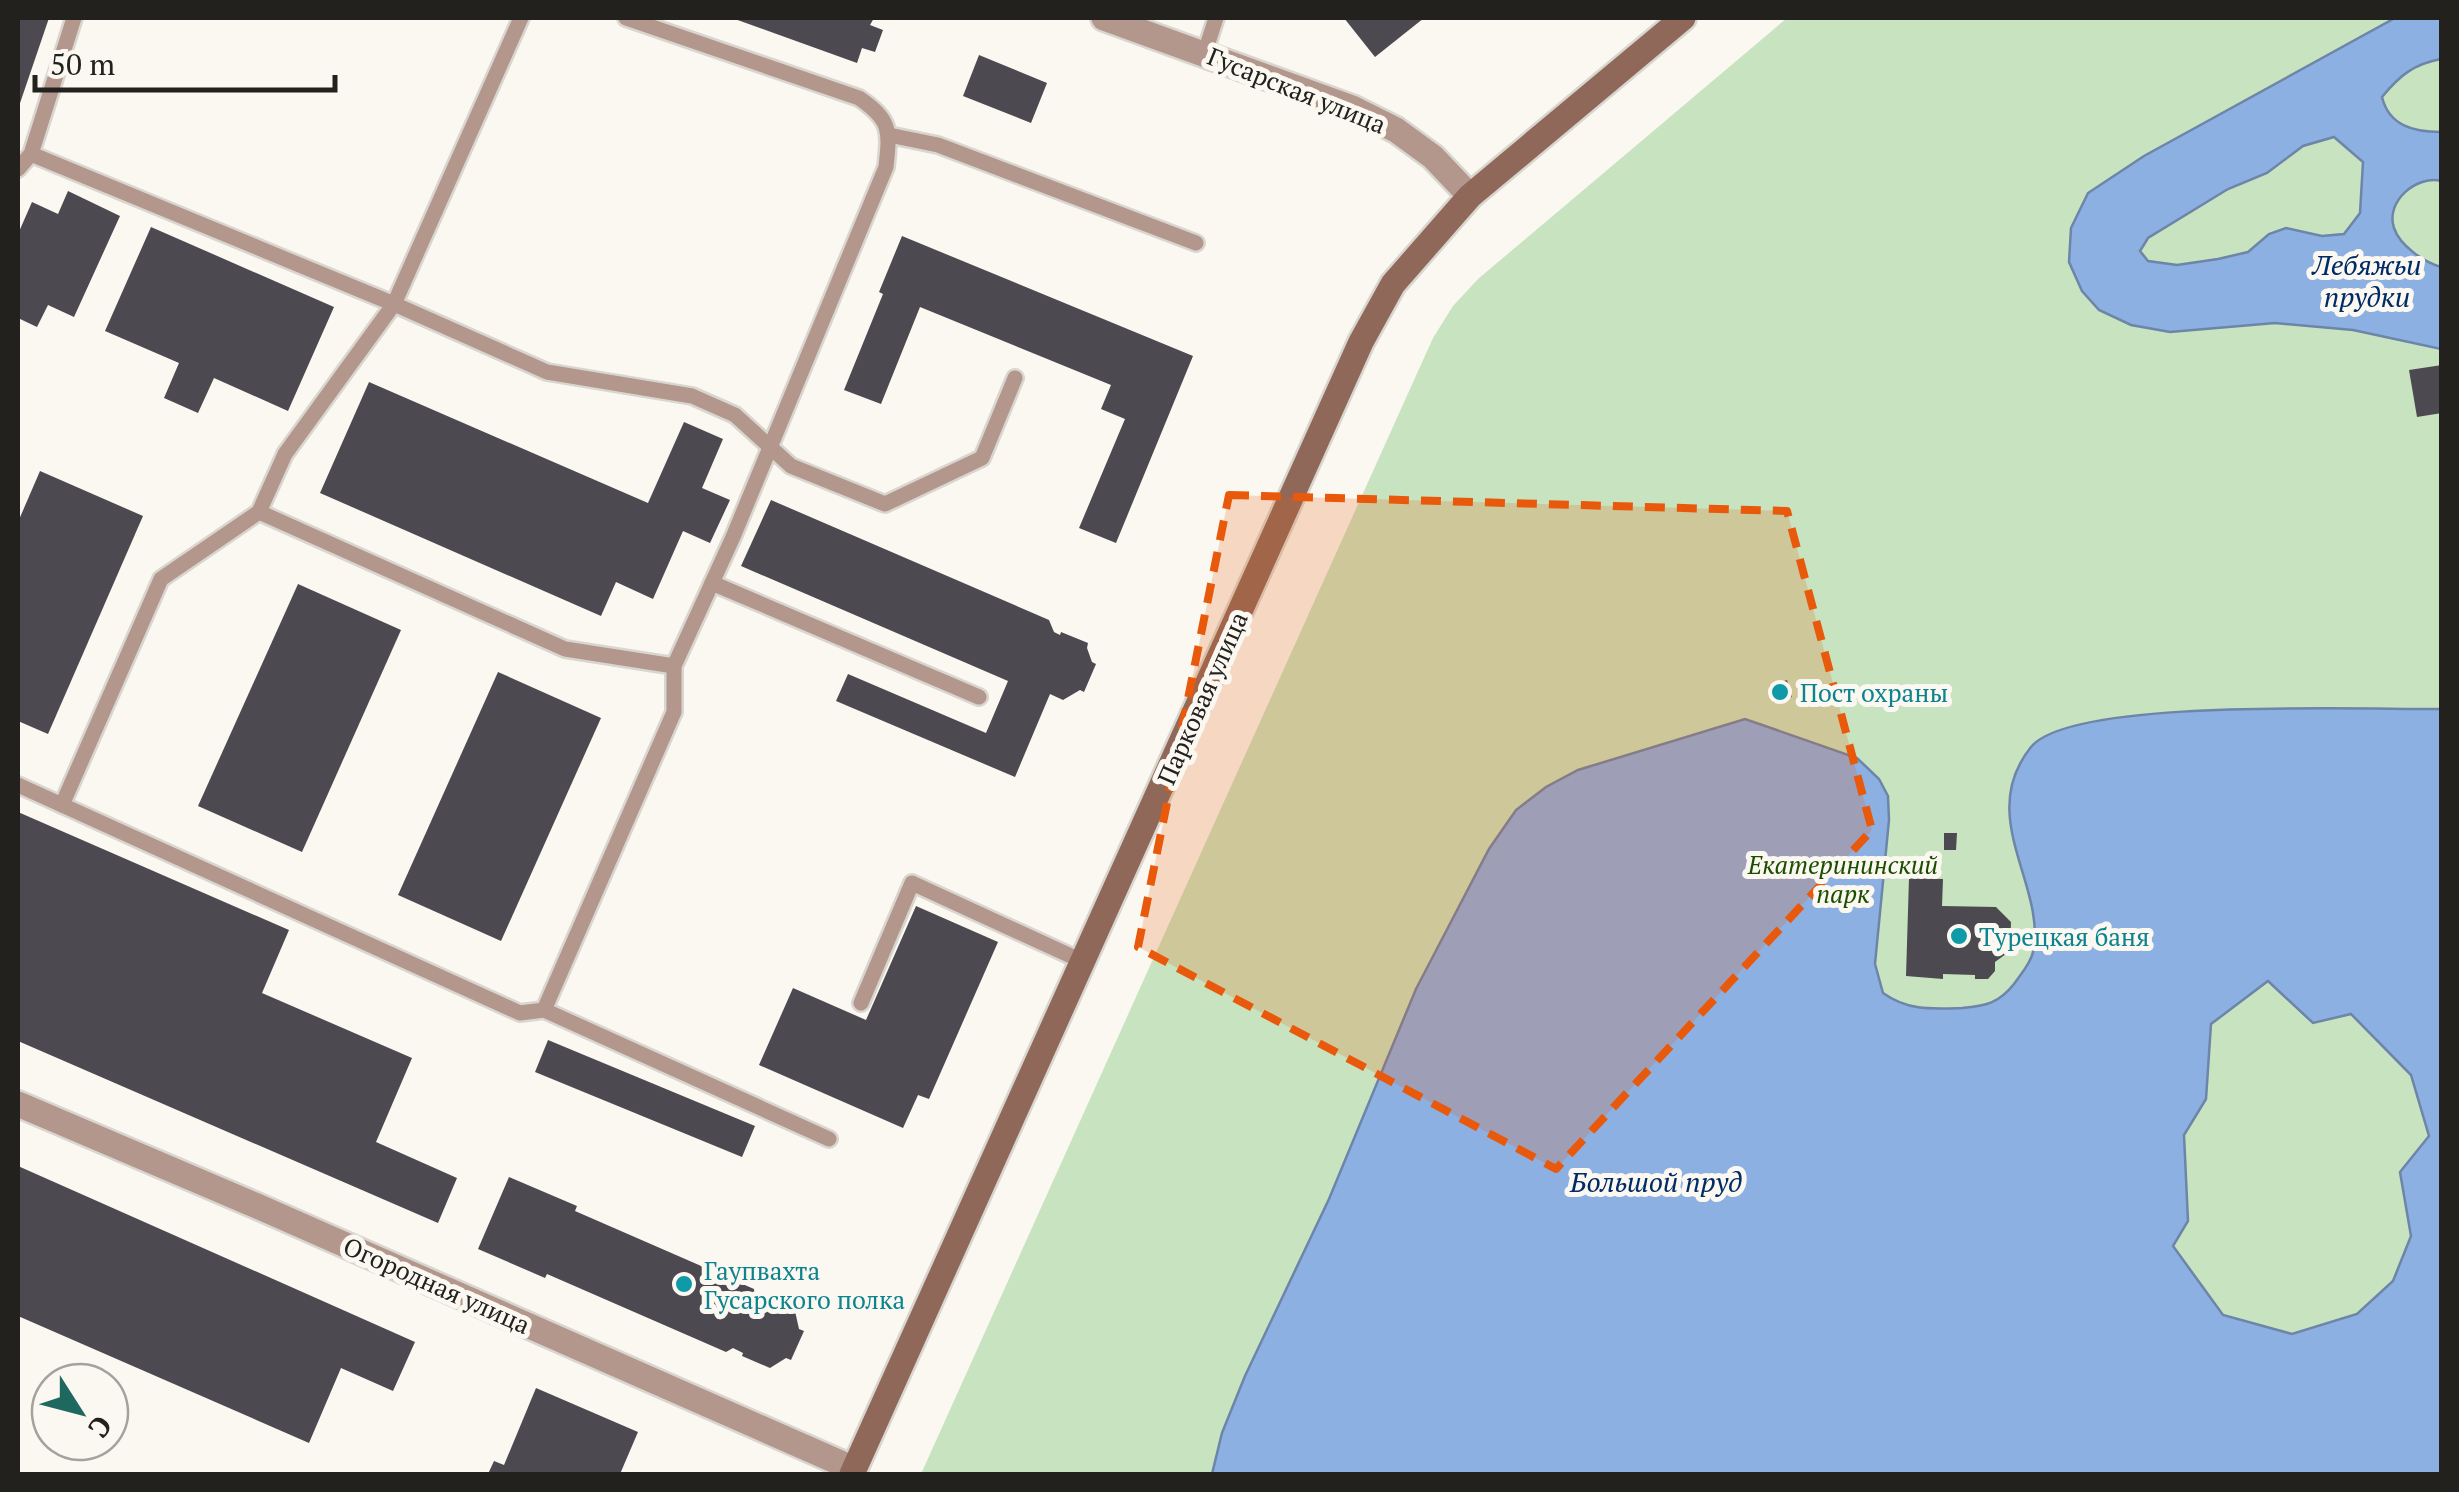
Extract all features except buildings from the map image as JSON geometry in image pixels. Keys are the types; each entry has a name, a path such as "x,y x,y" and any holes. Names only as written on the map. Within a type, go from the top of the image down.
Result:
{"main road":[{"name":"Парковая улица","path":"853,1472 1361,342 1393,284 1470,196 1683,18"}],"street":[{"name":"Гусарская улица","path":"1104,18 1352,108 1396,130 1433,157 1470,196"},
{"name":"Огородная улица","path":"18,1104 258,1206 853,1472"}],"lane":[{"path":"18,169 31,154 74,18"},
{"path":"62,805 162,579 259,512 285,454 394,304 521,18"},
{"path":"544,1010 674,712 674,666 886,168 890,135 881,113 859,98 626,18"},
{"path":"1205,52 1216,18"},
{"path":"890,135 938,145 1196,243"},
{"path":"31,154 394,304 547,372 692,396 735,415 790,466 885,504 982,458 1015,378"},
{"path":"259,512 565,649 674,666"},
{"path":"712,583 979,697"},
{"path":"18,785 520,1013 544,1010 829,1140"},
{"path":"861,1004 912,883 1084,962"}],"highlighted area":[{"path":"1229,495 1787,511 1872,830 1556,1169 1138,947"}],"green space":[{"name":"Екатерининский парк","path":"1787,18 2441,18 2441,1474 921,1474 1433,338 1453,306 1478,279"}],"water":[{"name":"Лебяжьи прудки","path":"2395,18 2441,18 2441,59 2408,72 2382,97 2397,121 2421,131 2441,132 2441,181 2422,182 2405,192 2392,218 2397,235 2407,247 2441,267 2441,349 2353,330 2275,323 2170,332 2131,325 2099,310 2082,291 2069,262 2071,228 2088,193 2144,156","holes":["2334,137 2363,162 2360,213 2344,234 2322,236 2286,228 2269,234 2248,252 2177,265 2148,261 2140,251 2148,238 2228,189 2267,173 2303,146"]},
{"name":"Большой пруд","path":"2291,708 2441,709 2441,1474 1212,1474 1222,1433 1245,1376 1329,1199 1416,989 1489,849 1516,810 1546,787 1578,770 1745,719 1857,758 1879,779 1888,796 1875,964 1883,993 1911,1006 1962,1008 1985,1005 2003,995 2033,952 2035,927 2016,851 2010,799 2016,773 2031,747 2057,731 2102,720 2160,713","holes":["2268,981 2313,1023 2351,1014 2411,1075 2429,1136 2400,1172 2411,1236 2393,1281 2357,1314 2292,1334 2223,1315 2173,1246 2188,1221 2184,1135 2206,1099 2211,1024"]}],"place":[{"name":"Пост охраны","path":"1780,692"},
{"name":"Турецкая баня","path":"1959,936"},
{"name":"Гаупвахта Гусарского полка","path":"684,1284"}]}
